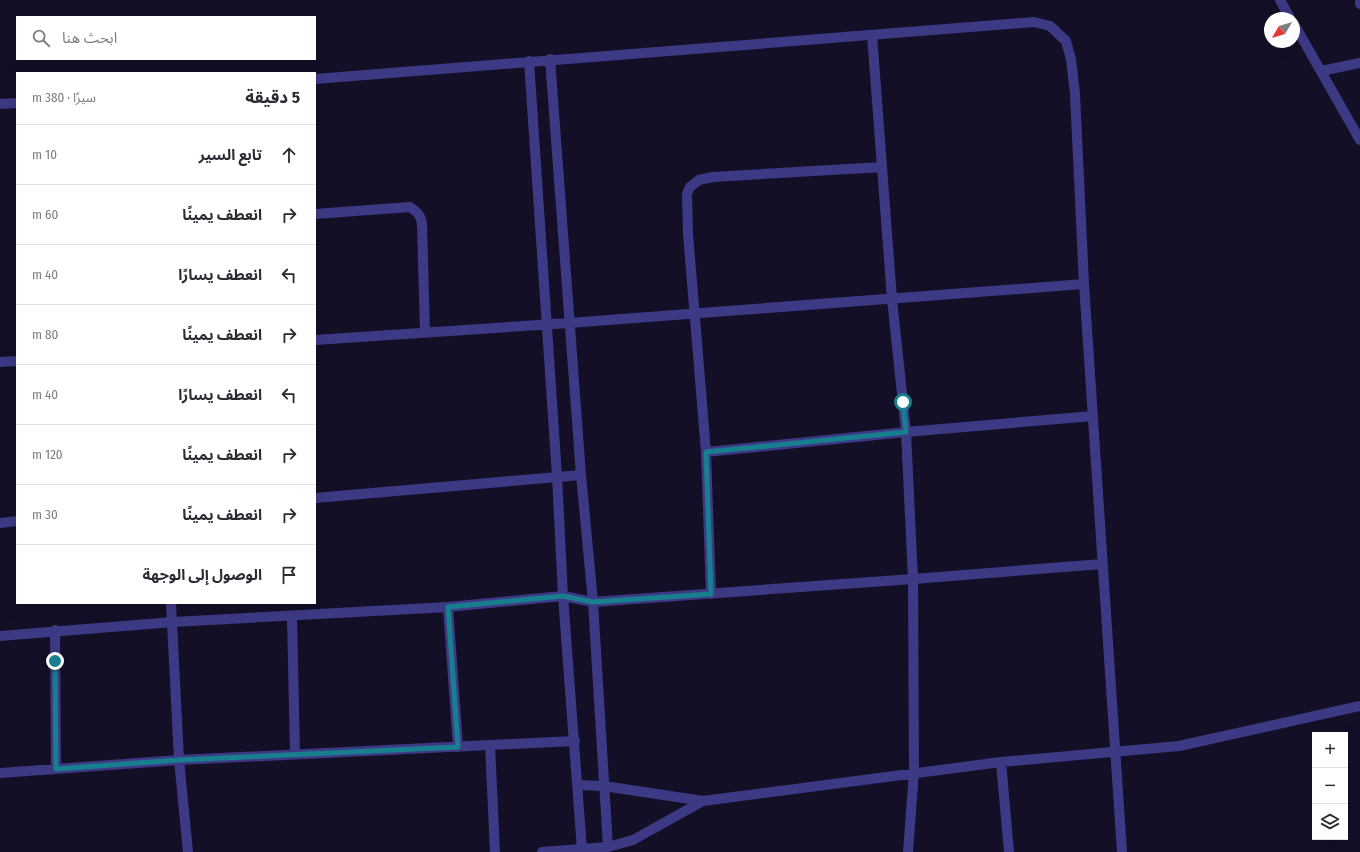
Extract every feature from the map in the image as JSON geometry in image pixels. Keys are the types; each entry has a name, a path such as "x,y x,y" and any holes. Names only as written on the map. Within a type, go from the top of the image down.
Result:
{"street":[{"path":"1280,0 1287,12"},
{"path":"316,79 1034,22 1050,26 1066,41 1071,59 1075,94 1084,284 1114,752 1122,852"},
{"path":"1300,34 1360,140"},
{"path":"872,35 892,298 906,432 913,580 914,772 908,852"},
{"path":"550,60 581,475 593,602 608,847"},
{"path":"529,61 557,476 563,596 582,850"},
{"path":"1321,71 1360,63"},
{"path":"0,104 16,103"},
{"path":"711,594 706,452 688,234 687,194 690,187 699,180 713,177 882,167"},
{"path":"316,214 410,207 417,212 421,217 422,224 425,332"},
{"path":"316,340 569,323 1084,284"},
{"path":"0,362 16,361"},
{"path":"706,452 906,432 1093,416"},
{"path":"316,498 581,475"},
{"path":"0,523 16,522"},
{"path":"0,636 55,630 173,622 448,607 563,596 593,602 913,580 1102,564"},
{"path":"172,604 179,760 188,852"},
{"path":"448,607 458,747"},
{"path":"292,616 295,754"},
{"path":"55,630 56,769"},
{"path":"578,785 604,786 703,801 914,772 1001,762 1179,746 1360,706"},
{"path":"0,773 179,760 575,741"},
{"path":"490,745 495,852"},
{"path":"1001,762 1009,852"},
{"path":"542,852 608,847 633,840 703,801"}],"route":[{"path":"55,661 56,769 179,760 458,747 448,607 563,596 593,602 711,594 706,452 906,432 903,402"}]}
